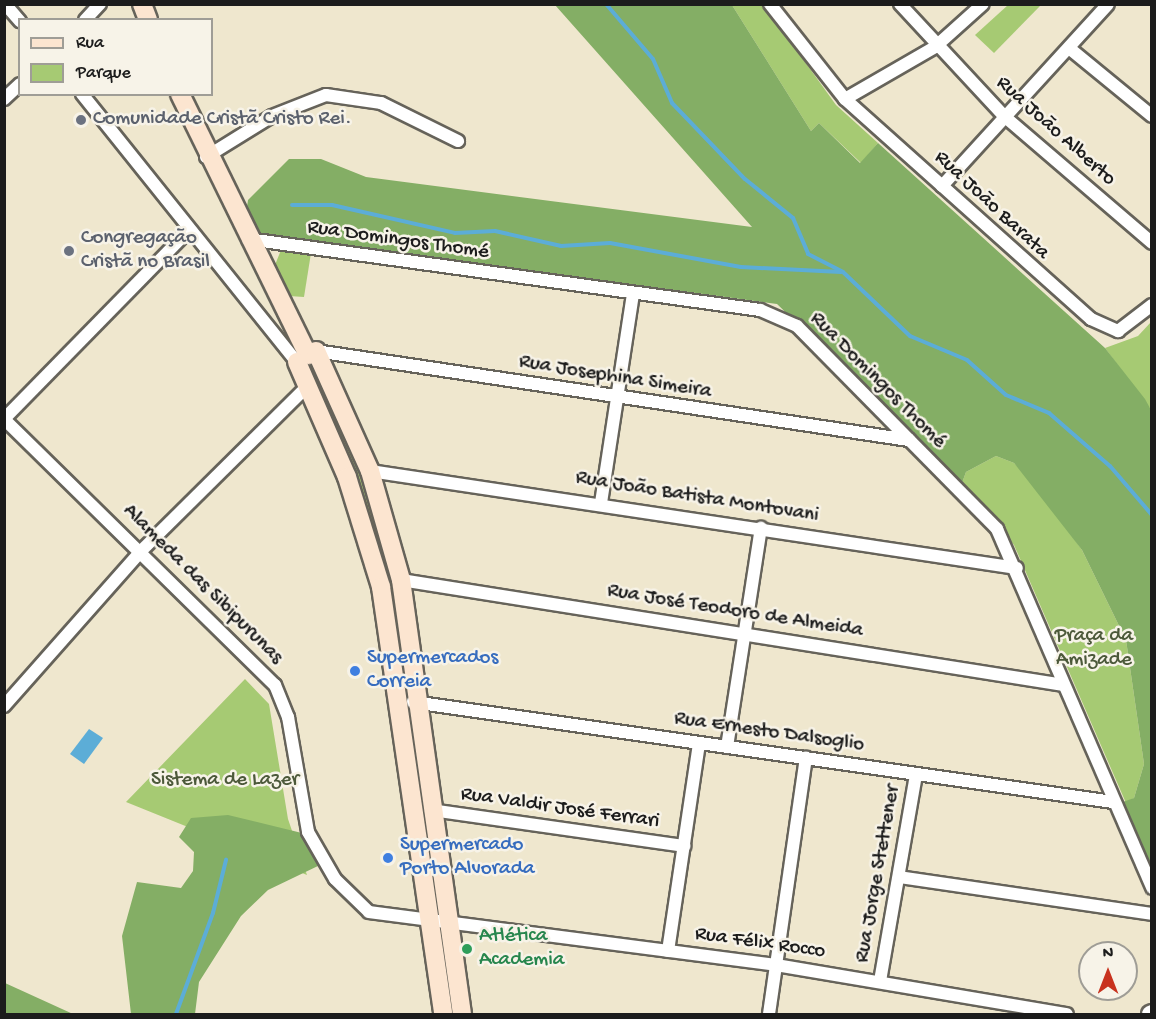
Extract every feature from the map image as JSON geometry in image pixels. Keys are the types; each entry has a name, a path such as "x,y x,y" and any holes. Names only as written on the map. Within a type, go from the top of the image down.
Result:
{"main road":[{"path":"141,4 147,18"},
{"path":"181,96 206,158 307,356 370,471 400,580 419,703 431,810 443,1014"},
{"path":"307,356 307,387 332,435 373,554 437,923 462,1014"}],"street":[{"path":"5,4 18,19"},
{"path":"87,18 100,4"},
{"name":"Rua João Barata","path":"770,4 845,99 1043,280 1091,319 1118,331 1152,305"},
{"name":"Rua João Alberto","path":"900,4 935,47 1005,116 1152,243"},
{"path":"845,99 935,47 984,4"},
{"path":"942,186 1108,4"},
{"path":"1069,48 1152,116"},
{"path":"4,99 18,86"},
{"path":"206,158 272,116 326,95 381,103 458,141"},
{"path":"84,96 189,230 307,356"},
{"path":"4,419 189,230"},
{"name":"Rua Domingos Thomé","path":"248,239 633,293 785,318 998,529 1017,568 1113,802 1152,888"},
{"path":"601,503 633,293"},
{"name":"Rua Josephina Simeira","path":"307,356 909,440"},
{"path":"4,706 18,686 141,550 307,387"},
{"name":"Alameda das Sibipurunas","path":"4,419 141,550 275,685 288,717 308,832 335,879 369,912 437,923"},
{"name":"Rua João Batista Montovani","path":"370,471 601,503 1017,568"},
{"path":"727,747 743,632 761,528"},
{"name":"Rua José Teodoro de Almeida","path":"400,580 743,632 1064,685"},
{"path":"4,684 18,686"},
{"name":"Rua Ernesto Dalsoglio","path":"399,702 1113,802"},
{"path":"668,951 699,743"},
{"path":"768,1014 806,758"},
{"name":"Rua Jorge Stettener","path":"880,981 916,774"},
{"name":"Rua Valdir José Ferrari","path":"431,810 684,846"},
{"path":"899,877 1152,914"},
{"name":"Rua Félix Rocco","path":"437,923 776,965 1067,1014"}],"green space":[{"path":"555,5 732,5 811,131 819,123 860,163 878,143 1105,348 1145,399 1151,410 1151,865 1123,802 1134,798 1144,764 1126,640 1082,550 1014,463 996,456 966,472 962,483 777,304 252,233 245,220 248,200 289,159 321,159 366,177 752,227"},
{"path":"732,5 764,5 836,105 878,143 861,163 819,123 811,131"},
{"path":"1008,5 1041,5 994,53 975,35"},
{"path":"281,250 311,253 304,297 289,296 275,265"},
{"path":"1151,322 1151,410 1105,348 1138,336"},
{"path":"313,365 372,501 412,685 406,685 378,544 309,371"},
{"name":"Praça da Amizade","path":"996,456 1014,463 1037,486 1082,550 1126,640 1144,764 1134,798 1126,803 1014,545 962,483 966,472"},
{"name":"Sistema de Lazer","path":"245,679 269,704 288,819 307,875 126,802"},
{"path":"228,815 310,835 324,847 320,865 268,890 241,916 199,982 195,1014 131,1014 122,936 137,882 181,888 193,871 194,852 179,837 191,818"},
{"path":"5,983 73,1014 5,1014"}],"water":[{"path":"89,729 103,738 84,764 70,754"}],"waterway":[{"path":"606,4 653,59 672,103 745,179 793,218 808,254 843,272 910,336 967,360 1006,395 1049,413 1110,466 1152,515"},
{"path":"292,205 332,205 455,233 495,231 561,246 610,243 741,267 841,272"},
{"path":"176,1014 213,913 226,860"}],"place":[{"name":"Comunidade Cristã Cristo Rei.","path":"81,120"},
{"name":"Congregação Cristã no Brasil","path":"69,251"},
{"name":"Supermercados Correia","path":"355,671"},
{"name":"Supermercado Porto Alvorada","path":"388,858"},
{"name":"Atlética Academia","path":"467,949"}]}
